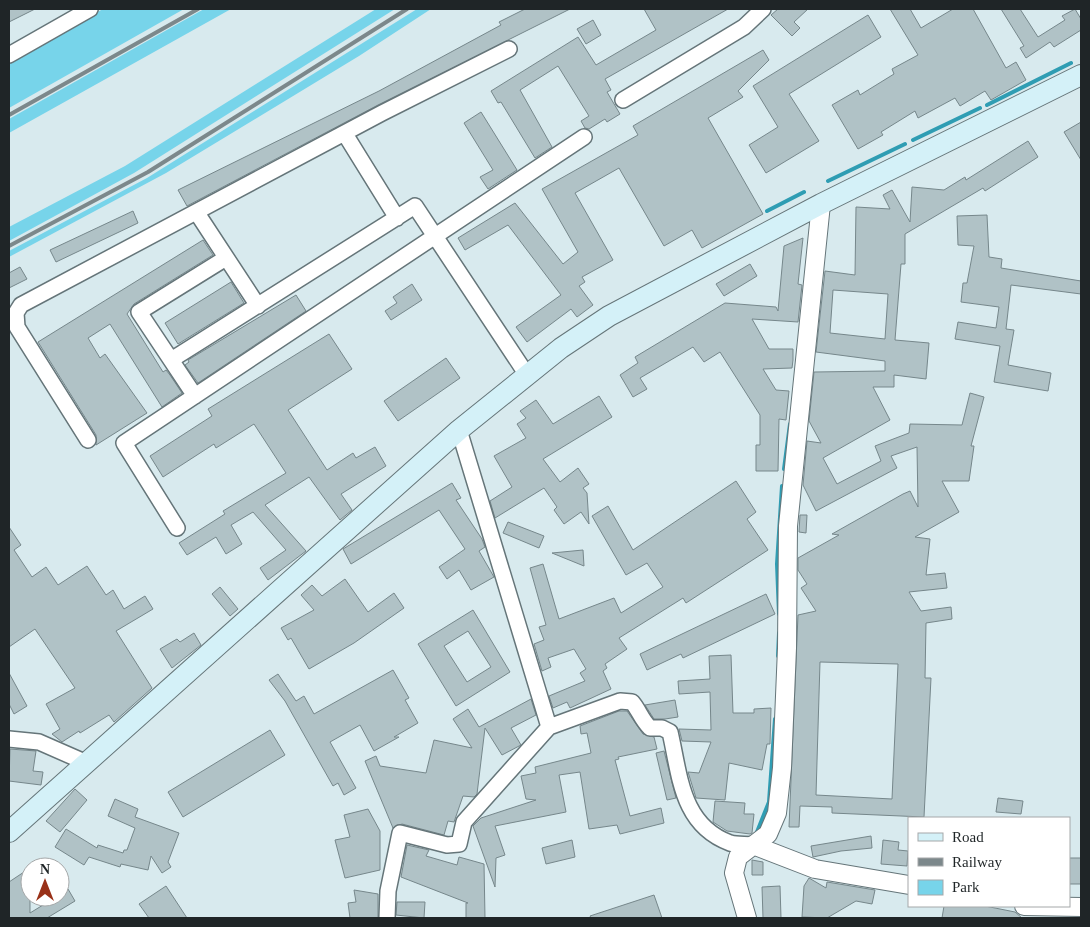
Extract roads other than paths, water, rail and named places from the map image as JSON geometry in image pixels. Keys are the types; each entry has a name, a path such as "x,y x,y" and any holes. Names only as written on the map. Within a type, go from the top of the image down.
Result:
{"main road":[{"path":"9,832 459,430 561,348 609,316 821,204 1081,75"}],"street":[{"path":"9,55 90,9"},
{"path":"623,100 744,27 763,9"},
{"path":"88,440 17,328 12,315 21,305 509,49"},
{"path":"345,134 397,218"},
{"path":"177,528 124,443 436,238 584,137"},
{"path":"747,918 734,873 738,857 768,834 777,813 778,804 787,648 788,526 821,204"},
{"path":"171,360 415,206 527,375"},
{"path":"196,213 258,306"},
{"path":"196,396 139,312 226,258"},
{"path":"459,430 549,727"},
{"path":"387,918 388,891 400,833 447,845 459,844 464,822 549,727 620,701 632,702 638,709 641,719 650,728 662,728 670,732 686,803 697,821 731,843 753,845 815,869 908,885"},
{"path":"9,739 39,742 87,763"},
{"path":"1031,911 1081,907"}],"waterway":[{"path":"987,105 1071,63"},
{"path":"913,140 980,108"},
{"path":"828,181 905,144"},
{"path":"767,211 804,192"},
{"path":"784,469 790,424"},
{"path":"779,614 777,564 782,486"},
{"path":"778,656 779,633"},
{"path":"757,832 769,802 775,719"}],"railway":[{"path":"9,115 198,9"},
{"path":"9,246 148,172 407,9"}]}
